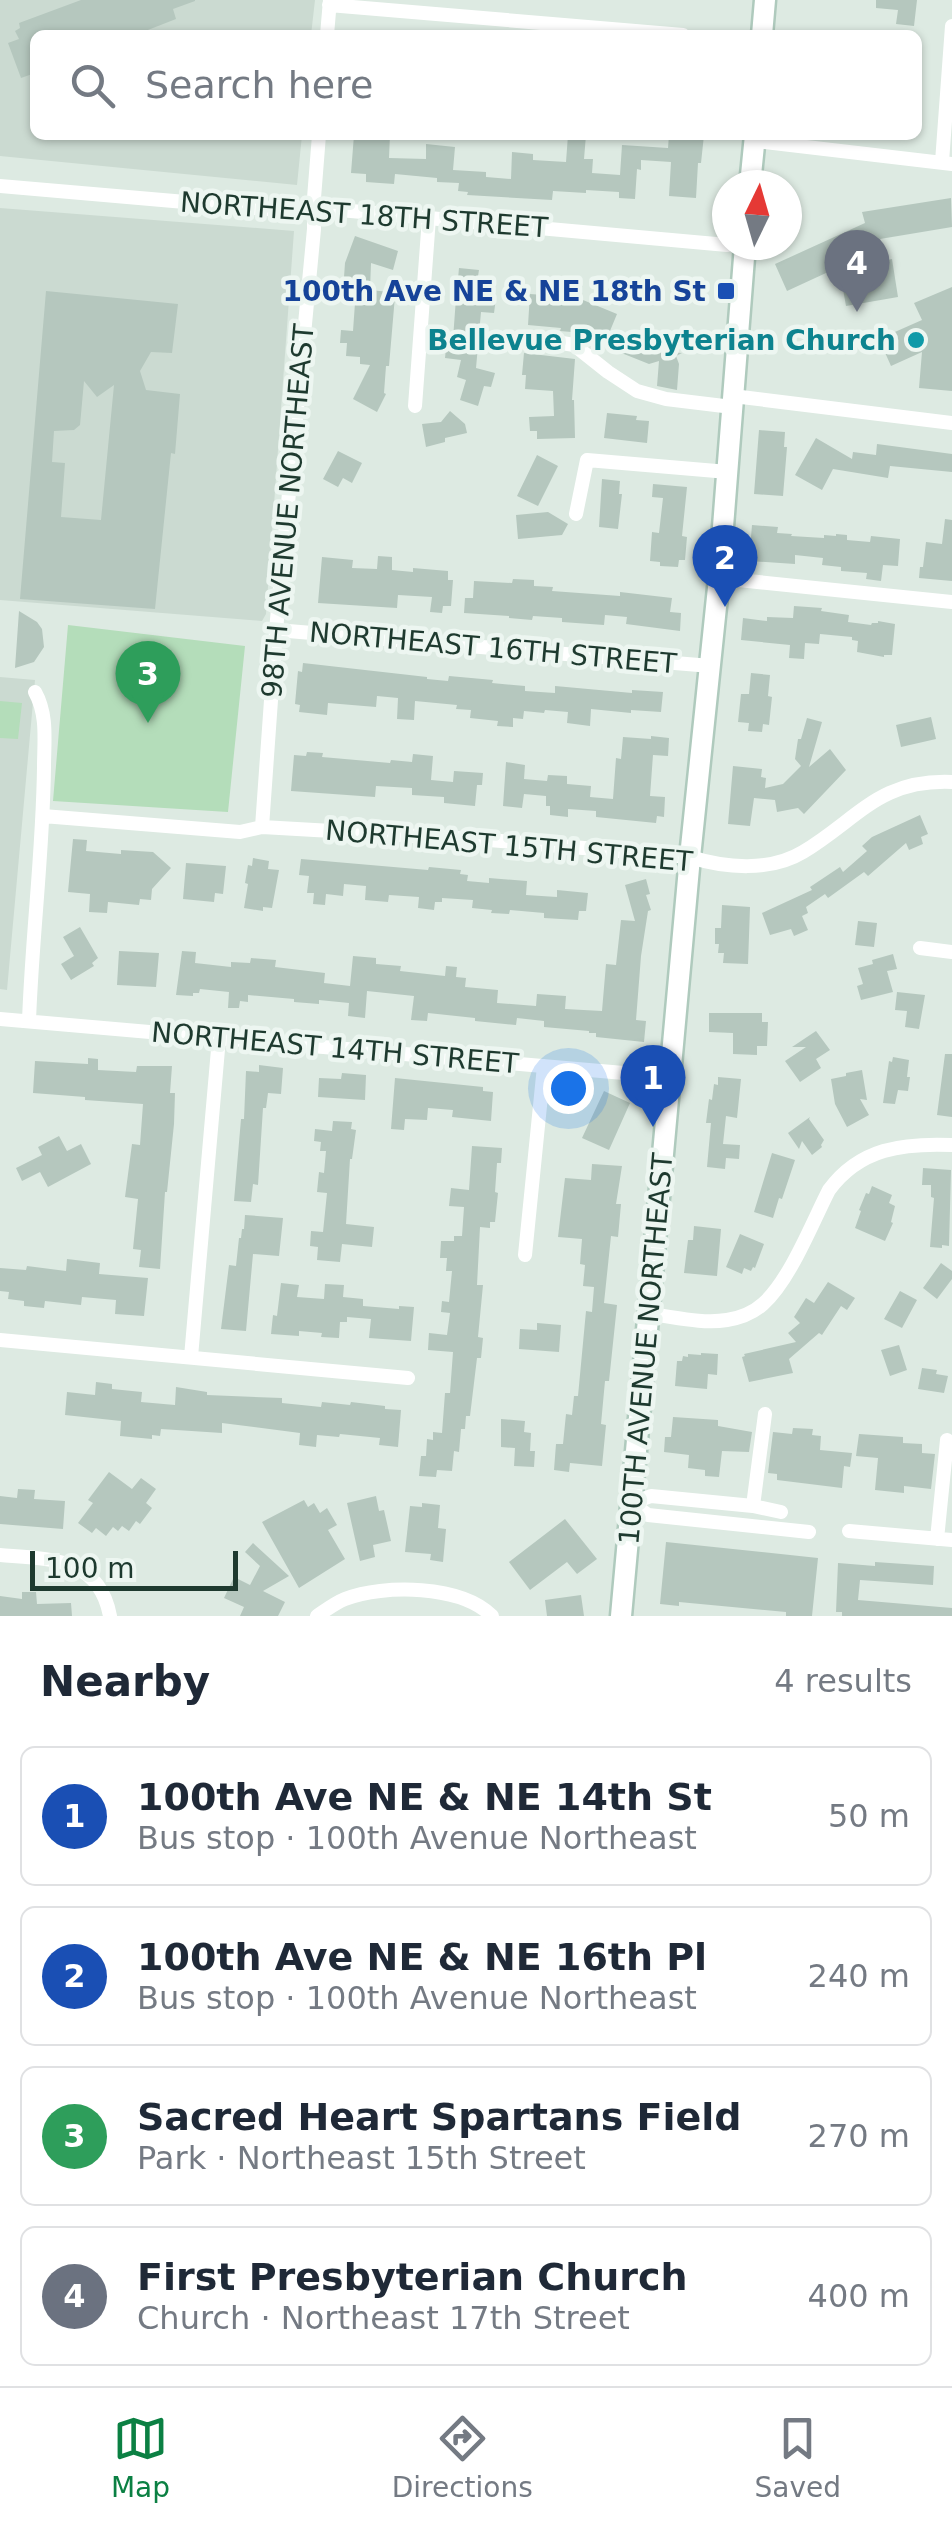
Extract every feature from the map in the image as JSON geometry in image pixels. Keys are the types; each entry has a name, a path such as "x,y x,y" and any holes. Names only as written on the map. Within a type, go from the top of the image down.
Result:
{"street":[{"path":"762,30 765,0"},
{"path":"327,30 329,2 629,30"},
{"path":"770,140 947,163 952,26"},
{"name":"98TH AVENUE NORTHEAST","path":"262,827 319,140"},
{"path":"752,170 755,140"},
{"name":"NORTHEAST 18TH STREET","path":"0,186 328,209 712,244"},
{"path":"415,406 429,218"},
{"name":"100TH AVENUE NORTHEAST","path":"621,1616 719,578 743,260"},
{"path":"544,340 574,346 637,391 666,399 952,423"},
{"path":"576,514 587,460 728,472"},
{"path":"719,578 952,602"},
{"name":"NORTHEAST 16TH STREET","path":"276,630 711,666"},
{"path":"29,1021 44,816 44,721 35,692"},
{"name":"NORTHEAST 15TH STREET","path":"44,816 240,832 262,827 489,840 690,857 735,866 782,862 891,792 911,784 952,782"},
{"path":"920,948 952,952"},
{"name":"NORTHEAST 14TH STREET","path":"0,1019 670,1077"},
{"path":"191,1357 220,1038"},
{"path":"525,1255 544,1066"},
{"path":"650,1314 706,1321 748,1314 762,1306 779,1286 829,1190 856,1161 902,1147 952,1145"},
{"path":"0,1340 408,1378"},
{"path":"753,1506 764,1414"},
{"path":"849,1531 944,1539 947,1440"},
{"path":"632,1503 651,1496 780,1512"},
{"path":"632,1503 648,1515 809,1532"},
{"path":"0,1555 70,1564 98,1582 110,1616"},
{"path":"317,1616 340,1601 380,1591 415,1590 459,1597 478,1604 492,1616"}],"shaded area":[{"path":"0,0 315,0 312,30 30,30 30,140 302,140 297,185 0,156"},
{"path":"0,208 294,231 266,614 262,621 0,600"},
{"path":"0,677 35,680 7,990 0,989"}],"green space":[{"path":"68,625 245,646 228,812 53,801"},
{"path":"0,701 22,703 18,739 0,738"}],"building":[{"path":"81,0 195,0 173,9 176,19 148,30 30,30 30,75 21,78 8,43 19,39 15,31 20,28 19,23"},
{"path":"876,0 917,0 914,26 896,24 898,10 876,8"},
{"path":"354,140 390,140 389,158 426,159 426,144 455,147 453,170 486,172 486,177 511,179 512,152 533,154 533,160 566,162 568,140 586,140 584,159 593,159 592,173 620,175 622,145 668,148 669,140 703,140 696,198 669,196 671,162 641,160 635,199 619,198 619,192 586,190 553,191 552,200 467,195 468,192 458,191 459,183 437,182 437,178 395,174 394,184 366,182 366,174 351,173"},
{"path":"951,198 952,227 880,239 883,261 892,259 898,297 846,306 839,267 787,291 775,264 802,260 802,252 865,223 862,212"},
{"path":"355,236 398,251 393,270 371,263 370,290 395,296 386,394 377,412 353,399 370,365 360,364 360,357 346,356 347,343 340,343 341,330 353,331 355,303 346,302 348,277 344,277"},
{"path":"459,268 479,270 478,276 494,278 494,313 481,312 476,368 495,373 491,387 484,386 478,406 460,400 466,380 457,377 461,360 445,358 447,339 453,339 456,298 467,299 468,293 457,290"},
{"name":"Bellevue Presbyterian Church","path":"952,287 952,391 919,388 922,352 891,366 879,339 922,320 914,303"},
{"path":"46,291 178,304 172,353 151,352 140,371 146,390 180,394 155,609 20,599","holes":["84,381 97,397 114,385 101,520 61,517 65,463 52,462 54,431 74,430 80,425"]},
{"path":"530,294 583,297 617,314 605,343 583,333 528,325"},
{"path":"626,335 631,349 682,353 676,356 677,390 657,386 659,361 649,364 614,350 611,340"},
{"path":"524,353 575,359 575,438 537,439 537,431 530,431 529,417 554,416 553,391 525,389"},
{"path":"450,411 465,424 467,433 426,447 422,424 441,422"},
{"path":"607,413 649,421 647,443 604,438"},
{"path":"759,430 785,432 783,496 754,494"},
{"path":"816,438 852,459 853,452 876,455 877,444 952,454 952,472 890,466 888,478 833,469 822,490 795,475"},
{"path":"338,451 362,463 352,483 343,478 338,487 323,479"},
{"path":"537,455 558,466 538,506 517,496"},
{"path":"602,479 620,481 618,529 599,527"},
{"path":"653,484 687,487 682,536 687,537 685,560 679,560 678,567 650,561 652,532 659,533 663,498 652,497"},
{"path":"548,512 568,524 562,535 518,539 516,515"},
{"path":"945,519 952,520 952,581 919,578 926,542 942,544"},
{"path":"752,525 778,527 777,533 791,536 824,538 836,534 847,535 847,540 870,542 871,536 900,539 898,566 883,565 881,581 866,579 867,573 822,565 823,558 795,555 795,564 749,561"},
{"path":"378,556 392,557 392,570 448,571 448,580 453,580 451,606 443,606 442,613 430,612 432,597 398,595 397,608 318,603 322,557 353,560 352,568 377,569"},
{"path":"513,579 534,580 534,586 553,587 552,591 672,598 670,612 681,613 680,631 626,624 627,617 605,615 604,625 562,622 562,618 533,616 532,620 464,613 465,598 473,598 474,581 512,583"},
{"path":"794,606 849,615 848,622 895,624 892,655 857,652 858,641 852,637 820,634 819,644 805,643 804,659 789,658 790,645 741,640 743,618 793,618"},
{"path":"19,611 42,629 44,647 34,662 15,668"},
{"path":"303,663 448,681 449,676 493,680 492,683 525,686 525,691 555,693 555,686 663,692 661,712 591,709 590,726 567,723 568,712 524,711 523,719 513,718 513,727 470,718 471,710 456,709 457,705 415,701 414,720 397,719 398,698 377,696 376,707 328,703 327,715 299,712 300,705 295,704 298,671 302,672"},
{"path":"751,673 770,675 769,725 763,724 762,732 748,731 749,723 738,722 741,694 749,694"},
{"path":"931,717 936,739 901,747 896,725"},
{"path":"807,718 822,722 809,767 830,749 846,770 804,814 798,808 777,812 775,800 754,798 750,826 728,824 733,766 762,769 765,788 783,784 801,766 795,759"},
{"path":"623,737 669,738 668,756 653,755 650,796 665,797 664,817 657,816 656,823 596,817 596,811 568,809 568,817 550,815 546,796 524,794 522,808 503,806 506,762 525,765 524,779 547,781 548,775 567,776 567,784 591,786 590,797 613,799 616,758 621,759"},
{"path":"307,752 390,763 412,762 413,754 433,756 431,780 453,782 454,771 483,773 482,785 477,785 475,806 444,803 444,797 412,795 412,788 376,786 375,797 291,791 294,755 306,756"},
{"path":"920,815 928,834 921,837 923,844 909,850 906,843 868,876 864,872 828,898 825,894 806,907 808,913 802,916 808,930 794,936 791,929 770,935 762,913 812,890 810,887 840,867 843,872 867,851 862,846 872,837"},
{"path":"73,839 87,840 86,851 153,852 171,868 152,889 151,900 140,899 139,905 108,902 107,913 89,912 90,894 68,892"},
{"path":"253,858 269,861 268,869 279,870 272,908 263,907 263,911 244,908 248,865 252,866"},
{"path":"301,859 461,870 460,874 468,875 467,881 527,881 526,895 557,897 557,890 588,893 586,911 579,911 578,920 544,918 544,913 491,913 492,910 472,908 473,900 442,898 442,902 435,902 434,910 418,908 419,897 389,895 388,902 365,900 366,886 344,884 343,896 326,894 325,905 313,904 314,893 307,893 309,876 299,875"},
{"path":"186,863 226,866 223,894 215,893 214,902 183,899"},
{"path":"646,879 651,910 641,956 636,1020 646,1021 644,1042 596,1037 596,1033 589,1031 544,1027 544,1021 517,1018 516,1025 428,1013 427,1021 411,1020 414,996 367,991 365,1018 348,1016 349,1003 319,1000 319,1004 248,995 248,1002 240,1001 239,1008 228,1008 229,992 200,989 193,996 176,995 182,951 196,952 195,963 231,967 231,962 250,963 251,958 276,960 275,967 325,973 324,983 350,986 353,956 376,958 376,964 401,966 400,971 445,976 446,966 457,967 456,977 466,978 465,987 498,990 497,1003 536,1006 537,994 566,996 565,1009 602,1011 606,964 616,965 621,920 635,921 625,885"},
{"path":"722,905 750,907 748,964 723,963 724,953 718,953 715,928 721,928"},
{"path":"858,921 877,923 874,947 855,945"},
{"path":"80,927 98,958 92,963 94,966 71,980 61,964 74,956 63,937"},
{"path":"119,951 159,953 156,987 117,985"},
{"path":"893,954 897,969 887,971 893,992 861,1000 857,986 863,984 858,968"},
{"path":"897,992 925,995 919,1029 905,1027 907,1011 895,1010"},
{"path":"709,1013 762,1013 762,1022 768,1022 767,1046 757,1046 757,1055 733,1054 733,1033 709,1032"},
{"path":"816,1031 830,1050 816,1059 821,1068 800,1082 785,1061 806,1047 792,1047"},
{"path":"945,1054 952,1054 952,1117 937,1115"},
{"path":"893,1057 909,1060 908,1091 898,1090 895,1104 883,1103 889,1061"},
{"path":"88,1058 98,1059 98,1070 136,1072 137,1066 172,1066 174,1124 160,1269 139,1267 141,1250 133,1249 138,1199 125,1197 132,1144 140,1145 143,1104 33,1093 35,1061 88,1064"},
{"path":"259,1065 283,1068 281,1094 268,1093 263,1108 258,1185 253,1184 251,1202 234,1201 246,1071 259,1072"},
{"path":"862,1070 867,1100 860,1099 869,1115 847,1127 835,1104 831,1079"},
{"path":"342,1073 366,1075 365,1100 318,1097 319,1078 341,1079"},
{"path":"718,1077 741,1079 737,1118 726,1116 723,1144 740,1145 739,1159 726,1158 725,1169 707,1167 711,1123 706,1123 709,1099 712,1100"},
{"path":"395,1078 483,1087 483,1091 493,1092 491,1121 452,1117 453,1110 428,1108 427,1120 405,1119 404,1130 391,1129"},
{"path":"604,1091 630,1103 609,1150 582,1138"},
{"path":"810,1117 824,1140 812,1155 802,1141 799,1149 788,1133"},
{"path":"333,1121 352,1122 351,1129 356,1130 346,1224 374,1227 372,1247 342,1244 340,1262 317,1260 318,1247 310,1246 311,1231 323,1232 327,1193 317,1192 326,1151 320,1151 321,1142 314,1141 315,1129 332,1131"},
{"path":"59,1136 67,1151 81,1144 91,1164 48,1187 40,1172 22,1181 16,1168 42,1155 38,1147"},
{"path":"472,1146 502,1148 501,1163 497,1163 495,1222 490,1222 490,1228 480,1227 477,1285 483,1285 478,1337 483,1338 481,1358 477,1358 470,1416 466,1416 465,1429 461,1429 452,1471 437,1470 436,1477 419,1476 427,1439 433,1440 433,1432 442,1433 445,1393 450,1393 453,1352 428,1350 429,1333 447,1335 450,1313 441,1312 442,1301 449,1302 452,1271 446,1271 447,1258 440,1258 441,1241 454,1241 454,1236 462,1236 464,1207 449,1206 451,1188 469,1190"},
{"path":"772,1153 795,1160 773,1218 754,1212"},
{"path":"592,1164 622,1166 616,1204 621,1204 618,1237 611,1236 604,1303 617,1305 609,1381 605,1381 602,1466 570,1463 569,1472 554,1470 556,1444 563,1444 566,1414 572,1415 574,1396 578,1396 586,1311 592,1312 594,1287 583,1286 582,1239 558,1237 565,1178 591,1180"},
{"path":"923,1168 951,1170 949,1246 942,1248 930,1247 934,1198 931,1185 922,1185"},
{"path":"872,1186 892,1195 889,1203 895,1206 885,1241 855,1228 859,1210"},
{"path":"245,1215 283,1218 279,1256 253,1254 246,1331 221,1329 229,1265 236,1266"},
{"path":"694,1226 721,1229 717,1276 684,1273"},
{"path":"740,1234 764,1244 755,1268 744,1268 742,1274 726,1267"},
{"path":"67,1259 100,1263 99,1274 148,1278 144,1316 115,1314 116,1300 82,1297 81,1305 45,1301 44,1308 24,1306 24,1301 8,1299 9,1292 0,1291 0,1268 26,1270 27,1266 66,1271"},
{"path":"941,1263 952,1271 952,1279 937,1299 923,1288"},
{"path":"828,1282 855,1298 847,1310 841,1306 822,1335 819,1333 789,1359 793,1373 749,1382 744,1354 796,1342 788,1333 800,1323 794,1317 806,1298 814,1303"},
{"path":"281,1283 299,1285 297,1297 324,1299 325,1284 344,1285 343,1297 363,1299 363,1306 414,1307 411,1341 369,1338 371,1319 347,1317 347,1322 340,1322 339,1338 299,1331 299,1336 271,1334"},
{"path":"900,1291 917,1300 902,1328 884,1319"},
{"path":"537,1323 561,1325 559,1352 519,1349 520,1329 537,1330"},
{"path":"899,1345 907,1370 890,1376 881,1350"},
{"path":"688,1354 718,1354 717,1375 708,1374 707,1389 675,1386 677,1361"},
{"path":"922,1368 948,1376 944,1393 918,1389"},
{"path":"96,1382 112,1384 112,1389 142,1392 141,1402 175,1405 176,1387 207,1395 282,1398 282,1403 321,1407 322,1402 385,1406 401,1410 398,1447 379,1445 380,1438 340,1434 317,1435 316,1447 299,1445 300,1433 222,1423 222,1433 161,1429 160,1436 152,1435 152,1439 120,1436 121,1421 65,1415 67,1392 95,1395"},
{"path":"673,1417 718,1420 718,1426 752,1432 749,1452 722,1451 719,1477 705,1476 705,1470 688,1468 689,1455 664,1452 665,1437 671,1437"},
{"path":"501,1419 525,1421 524,1432 531,1433 530,1451 535,1451 534,1467 514,1466 515,1448 501,1447"},
{"path":"793,1428 813,1429 812,1435 821,1436 820,1450 852,1453 850,1467 844,1466 842,1488 777,1480 777,1474 768,1473 773,1432 792,1434"},
{"path":"859,1434 903,1437 903,1443 922,1444 922,1453 935,1454 931,1489 904,1486 904,1493 875,1490 878,1458 856,1456"},
{"path":"109,1472 132,1489 141,1478 156,1489 146,1503 152,1508 140,1524 136,1521 129,1531 122,1526 118,1531 113,1527 106,1536 96,1528 92,1533 78,1523 93,1503 88,1500"},
{"path":"18,1489 35,1490 34,1499 65,1501 63,1529 0,1524 0,1496 17,1498"},
{"path":"376,1496 379,1511 384,1510 391,1541 373,1545 375,1557 360,1561 347,1503"},
{"path":"304,1500 308,1507 314,1503 320,1513 327,1508 337,1525 328,1530 345,1559 299,1588 262,1522"},
{"path":"422,1503 440,1505 438,1528 446,1529 443,1562 430,1560 431,1554 405,1552 410,1506 422,1507"},
{"path":"565,1519 597,1559 577,1574 567,1562 530,1590 509,1562"},
{"path":"666,1542 818,1558 812,1616 679,1602 679,1606 660,1604"},
{"path":"253,1543 289,1576 263,1591 285,1602 278,1616 240,1616 244,1607 224,1598 234,1577 250,1585 260,1566 245,1552"},
{"path":"875,1562 934,1566 933,1585 860,1580 858,1600 952,1608 952,1616 842,1616 842,1612 836,1612 838,1563 875,1566"},
{"path":"22,1592 36,1592 37,1604 71,1603 72,1616 0,1616 0,1596 22,1599"},
{"path":"581,1595 584,1616 547,1616 545,1600"}],"place":[{"name":"100th Ave NE & NE 18th St","path":"726,291"},
{"name":"First Presbyterian Church","path":"857,312"},
{"name":"Bellevue Presbyterian Church","path":"916,340"},
{"name":"100th Ave NE & NE 16th Pl","path":"725,607"},
{"name":"Sacred Heart Spartans Field","path":"148,723"},
{"name":"100th Ave NE & NE 14th St","path":"653,1127"}]}
